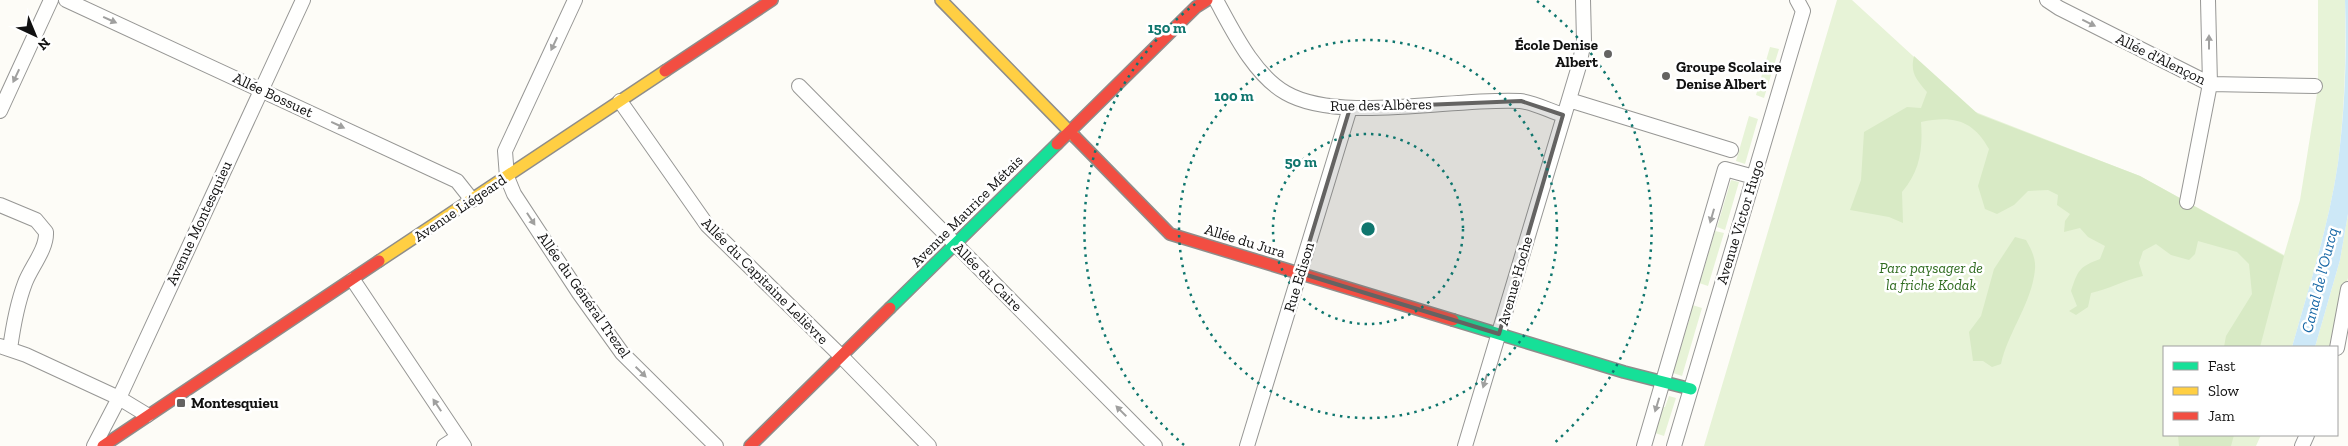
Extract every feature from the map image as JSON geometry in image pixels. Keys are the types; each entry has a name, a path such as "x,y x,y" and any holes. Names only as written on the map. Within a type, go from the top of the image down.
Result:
{"street":[{"path":"0,111 52,0"},
{"name":"Allée Bossuet","path":"66,0 262,89 457,181 472,200"},
{"name":"Avenue Montesquieu","path":"94,446 119,398 302,0"},
{"path":"507,177 506,151 575,0"},
{"name":"Avenue Liégeard","path":"103,446 147,414 353,280 772,0"},
{"name":"Allée du Jura","path":"941,0 1170,234 1624,372 1691,389"},
{"name":"Avenue Maurice Métais","path":"750,446 1196,6 1207,0"},
{"name":"Rue des Albères","path":"1216,0 1255,65 1285,93 1317,105 1350,108 1521,101 1563,115"},
{"name":"Avenue Hoche","path":"1465,446 1569,100 1584,41 1583,0"},
{"name":"Avenue Victor Hugo","path":"1674,446 1803,11 1797,0"},
{"name":"Allée d'Alençon","path":"2047,0 2059,8 2210,84 2315,86"},
{"path":"2187,202 2210,84 2208,0"},
{"name":"Allée du Caire","path":"800,86 1155,446"},
{"path":"1569,100 1731,150"},
{"name":"Allée du Capitaine Lelièvre","path":"620,101 707,225 841,356 929,446"},
{"name":"Rue Edison","path":"1247,446 1350,108"},
{"name":"Avenue Victor Hugo","path":"1644,446 1725,169 1754,178"},
{"name":"Allée du Général Trezel","path":"507,177 514,194 622,353 716,446"},
{"path":"0,205 36,220 43,227 46,237 25,283 5,347 119,398 147,414"},
{"path":"353,280 461,442 444,446"},
{"path":"2337,346 2347,296"}],"highlighted area":[{"path":"1521,101 1563,115 1499,334 1300,273 1350,108"}],"green space":[{"name":"Parc paysager de la friche Kodak","path":"1837,0 1852,0 1973,111 2140,176 2284,255 2300,200 2318,87 2318,0 2345,0 2344,82 2338,163 2324,233 2292,346 2163,346 2163,436 2261,436 2256,446 1704,446"},
{"path":"1770,47 1779,49 1764,98 1756,95"},
{"path":"1914,56 1978,114 2140,176 2284,256 2260,346 2224,346 2226,336 2252,294 2249,264 2237,252 2198,241 2195,254 2189,260 2171,255 2156,244 2143,251 2139,263 2143,276 2091,293 2088,307 2076,315 2069,311 2077,306 2071,291 2080,270 2100,259 2105,246 2088,237 2080,228 2064,232 2065,221 2070,214 2057,205 2058,195 2048,190 2028,191 2014,205 1997,214 1985,209 1978,186 1989,149 1976,132 1961,122 1943,119 1921,122 1921,150 1919,159 1913,176 1902,192 1903,223 1889,217 1850,210 1861,180 1864,132 1907,107 1921,108 1927,92 1915,76"},
{"path":"1749,116 1758,119 1745,164 1736,161"},
{"path":"1731,180 1739,182 1725,230 1717,227"},
{"path":"2348,214 2348,278 2329,346 2315,346 2340,260"},
{"path":"1715,231 1724,233 1708,286 1699,283 1697,292 1694,290 1698,275 1702,276"},
{"path":"2015,237 2026,240 2033,254 2035,269 2033,282 2025,306 2004,352 2001,364 1992,367 1983,361 1973,361 1969,332 1981,316 1994,269"},
{"path":"1689,304 1702,308 1682,376 1673,373 1690,317 1686,315"},
{"path":"1669,396 1676,398 1664,436 1655,433 1663,407 1665,407"},
{"path":"2178,436 2234,436 2231,446 2179,446"}],"water":[{"name":"Canal de l'Ourcq","path":"2345,0 2348,0 2348,214 2340,260 2315,346 2292,346 2324,233 2334,186 2342,122 2346,41"}],"traffic: fast":[{"path":"890,308 1057,144"},
{"path":"1453,320 1624,372 1691,389"}],"traffic: slow":[{"path":"941,0 1075,137"},
{"path":"379,261 665,71"}],"traffic: jam":[{"path":"665,71 772,0"},
{"path":"1057,144 1196,7 1207,0"},
{"path":"1075,137 1170,234 1453,320"},
{"path":"103,446 379,261"},
{"path":"750,446 890,308"}],"place":[{"name":"École Denise Albert","path":"1608,54"},
{"name":"Groupe Scolaire Denise Albert","path":"1666,76"},
{"name":"Montesquieu","path":"181,403"}]}
